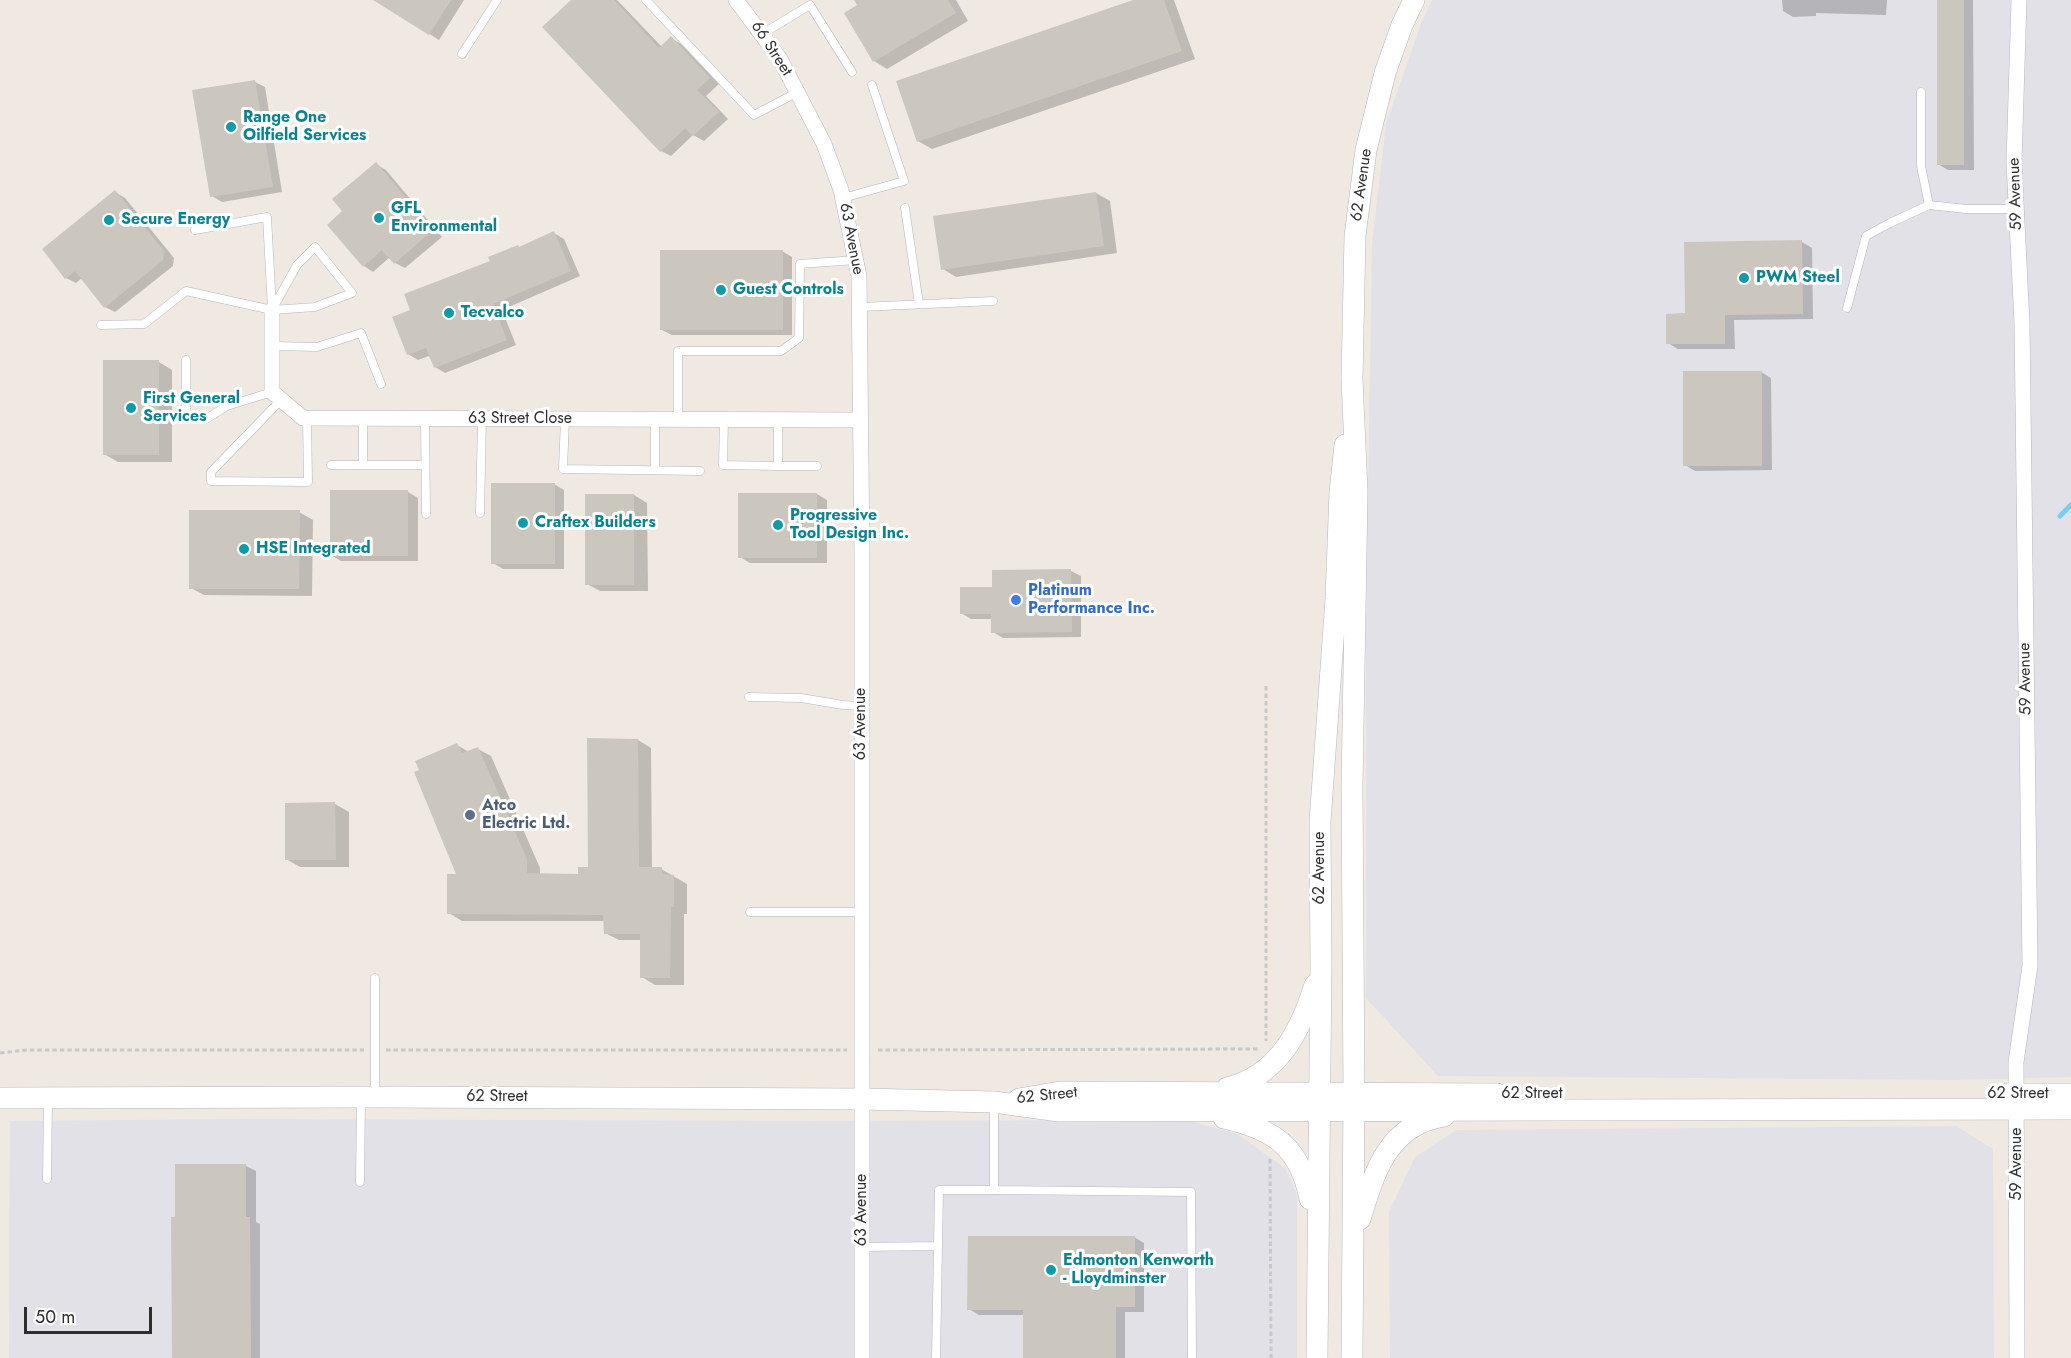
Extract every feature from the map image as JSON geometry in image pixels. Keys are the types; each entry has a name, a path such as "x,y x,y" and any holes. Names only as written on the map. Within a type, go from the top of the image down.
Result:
{"main road":[{"name":"62 Avenue","path":"1352,1358 1354,1102 1352,786 1357,492 1352,379 1355,236 1366,150 1384,73 1401,25 1414,0"},
{"name":"62 Avenue","path":"1317,1358 1322,787 1336,599 1340,492 1352,379"},
{"path":"1206,1093 1240,1085 1254,1079 1279,1057 1300,1023 1321,964"},
{"name":"62 Street","path":"994,1102 1060,1092 1206,1093 1319,1102"},
{"name":"62 Street","path":"1354,1102 1490,1109 2016,1101 2071,1094"},
{"name":"62 Street","path":"0,1098 862,1099 994,1102 1059,1111 1184,1111 1319,1102 2016,1101 2071,1109"},
{"path":"1353,1243 1373,1175 1387,1151 1410,1127 1430,1118 1490,1109"},
{"path":"1184,1111 1246,1123 1280,1141 1298,1161 1306,1177 1317,1238"}],"street":[{"name":"66 Street","path":"736,0 780,59 801,96"},
{"name":"59 Avenue","path":"2017,1358 2016,1062 2030,966 2022,323 2014,162 2019,0"},
{"name":"63 Avenue","path":"801,96 824,144 843,198 856,260 861,307 862,1358"},
{"path":"272,310 276,396 303,418 307,418"},
{"name":"63 Street Close","path":"307,418 860,420"}],"lane":[{"path":"462,54 497,0"},
{"path":"646,0 754,115 801,96"},
{"path":"762,34 808,2 852,72"},
{"path":"843,198 904,182 872,85"},
{"path":"1921,92 1921,166 1929,205"},
{"path":"1847,308 1866,236 1890,222 1929,205 1966,209 2015,209"},
{"path":"905,208 919,304"},
{"path":"195,230 267,217 272,310"},
{"path":"101,325 144,324 186,291 272,310 315,308 352,293 315,247 297,265 272,310"},
{"path":"678,419 678,351 781,351 799,338 800,264 856,260"},
{"path":"861,307 993,301"},
{"path":"272,346 317,347 361,333 381,384"},
{"path":"186,360 186,417 207,419 227,405 276,396"},
{"path":"276,396 211,472 211,481 308,482 307,418"},
{"path":"363,418 363,465"},
{"path":"425,418 426,514"},
{"path":"480,513 482,418"},
{"path":"565,419 563,469 700,471"},
{"path":"655,419 655,470"},
{"path":"724,419 723,465 817,466"},
{"path":"778,420 778,466"},
{"path":"331,465 425,465"},
{"path":"749,697 801,698 843,705 861,705"},
{"path":"750,912 862,912"},
{"path":"360,1182 375,978"},
{"path":"48,1098 48,1179"},
{"path":"994,1102 994,1190"},
{"path":"936,1358 939,1190 994,1190 1191,1192 1192,1358"},
{"path":"862,1246 937,1246"}],"path":[{"path":"882,1050 1261,1048 1266,1041 1266,686"},
{"path":"0,1053 26,1050 362,1050"},
{"path":"391,1050 845,1050"},
{"path":"1271,1154 1271,1358"}],"shaded area":[{"path":"1432,0 2071,0 2071,1077 1952,1080 1438,1076 1366,998 1366,616 1372,244 1386,124 1422,21"},
{"path":"240,1119 1187,1120 1237,1134 1285,1168 1297,1195 1297,1358 9,1358 10,1121"},
{"path":"1956,1126 1993,1149 1994,1358 1390,1358 1389,1212 1415,1157 1456,1130"}],"building":[{"path":"373,0 451,0 429,35"},
{"path":"571,0 614,0 659,48 671,36 710,78 697,90 719,112 693,136 685,128 660,152 542,27"},
{"path":"854,0 948,0 956,13 873,62 844,13 857,5"},
{"path":"1133,0 1164,0 1182,51 917,142 896,81"},
{"path":"1937,0 1964,0 1964,165 1937,165"},
{"name":"Range One Oilfield Services","path":"255,80 273,187 210,197 192,90"},
{"name":"GFL Environmental","path":"376,162 433,230 394,264 382,250 363,267 327,225 342,211 332,199"},
{"name":"Secure Energy","path":"115,190 164,251 163,260 104,308 75,271 65,279 42,249"},
{"path":"1096,192 1104,246 941,270 933,216"},
{"name":"Tecvalco","path":"554,231 571,271 493,304 507,340 434,368 426,348 407,355 392,317 410,310 404,294 490,261 488,257 518,245 519,247"},
{"name":"PWM Steel","path":"1802,240 1803,314 1725,315 1725,344 1666,344 1666,314 1685,313 1684,242"},
{"name":"Guest Controls","path":"660,250 783,250 783,330 660,330"},
{"name":"First General Services","path":"103,360 159,360 159,455 103,455"},
{"path":"1683,371 1762,371 1762,466 1683,466"},
{"name":"Craftex Builders","path":"491,483 555,483 555,564 491,564"},
{"path":"330,490 408,490 408,556 330,556"},
{"name":"Progressive Tool Design Inc.","path":"738,493 817,493 817,558 738,558"},
{"path":"585,494 634,494 634,585 585,585"},
{"name":"HSE Integrated","path":"189,510 300,510 299,589 189,589"},
{"name":"Platinum Performance Inc.","path":"1071,569 1072,632 991,633 991,614 960,614 960,587 992,587 992,570"},
{"name":"Atco Electric Ltd.","path":"587,738 638,739 639,867 662,867 662,874 674,875 670,978 640,978 640,934 604,934 603,915 447,914 447,874 456,874 414,772 419,770 415,761 457,743 462,753 478,747 527,859 527,873 578,874 578,867 588,867"},
{"path":"335,802 336,860 285,860 285,803"},
{"path":"175,1164 246,1164 246,1217 250,1217 251,1358 172,1358 171,1217 175,1217"},
{"name":"Edmonton Kenworth - Lloydminster","path":"968,1236 1135,1236 1135,1307 1116,1307 1116,1358 1023,1358 1023,1310 967,1310"}],"waterway":[{"path":"2060,516 2071,505"}],"place":[{"name":"Range One Oilfield Services","path":"231,127"},
{"name":"GFL Environmental","path":"379,218"},
{"name":"Secure Energy","path":"109,220"},
{"name":"PWM Steel","path":"1744,278"},
{"name":"Guest Controls","path":"721,290"},
{"name":"Tecvalco","path":"449,313"},
{"name":"First General Services","path":"131,408"},
{"name":"Craftex Builders","path":"523,523"},
{"name":"Progressive Tool Design Inc.","path":"778,525"},
{"name":"HSE Integrated","path":"244,549"},
{"name":"Platinum Performance Inc.","path":"1016,600"},
{"name":"Atco Electric Ltd.","path":"470,815"},
{"name":"Edmonton Kenworth - Lloydminster","path":"1051,1270"}]}
